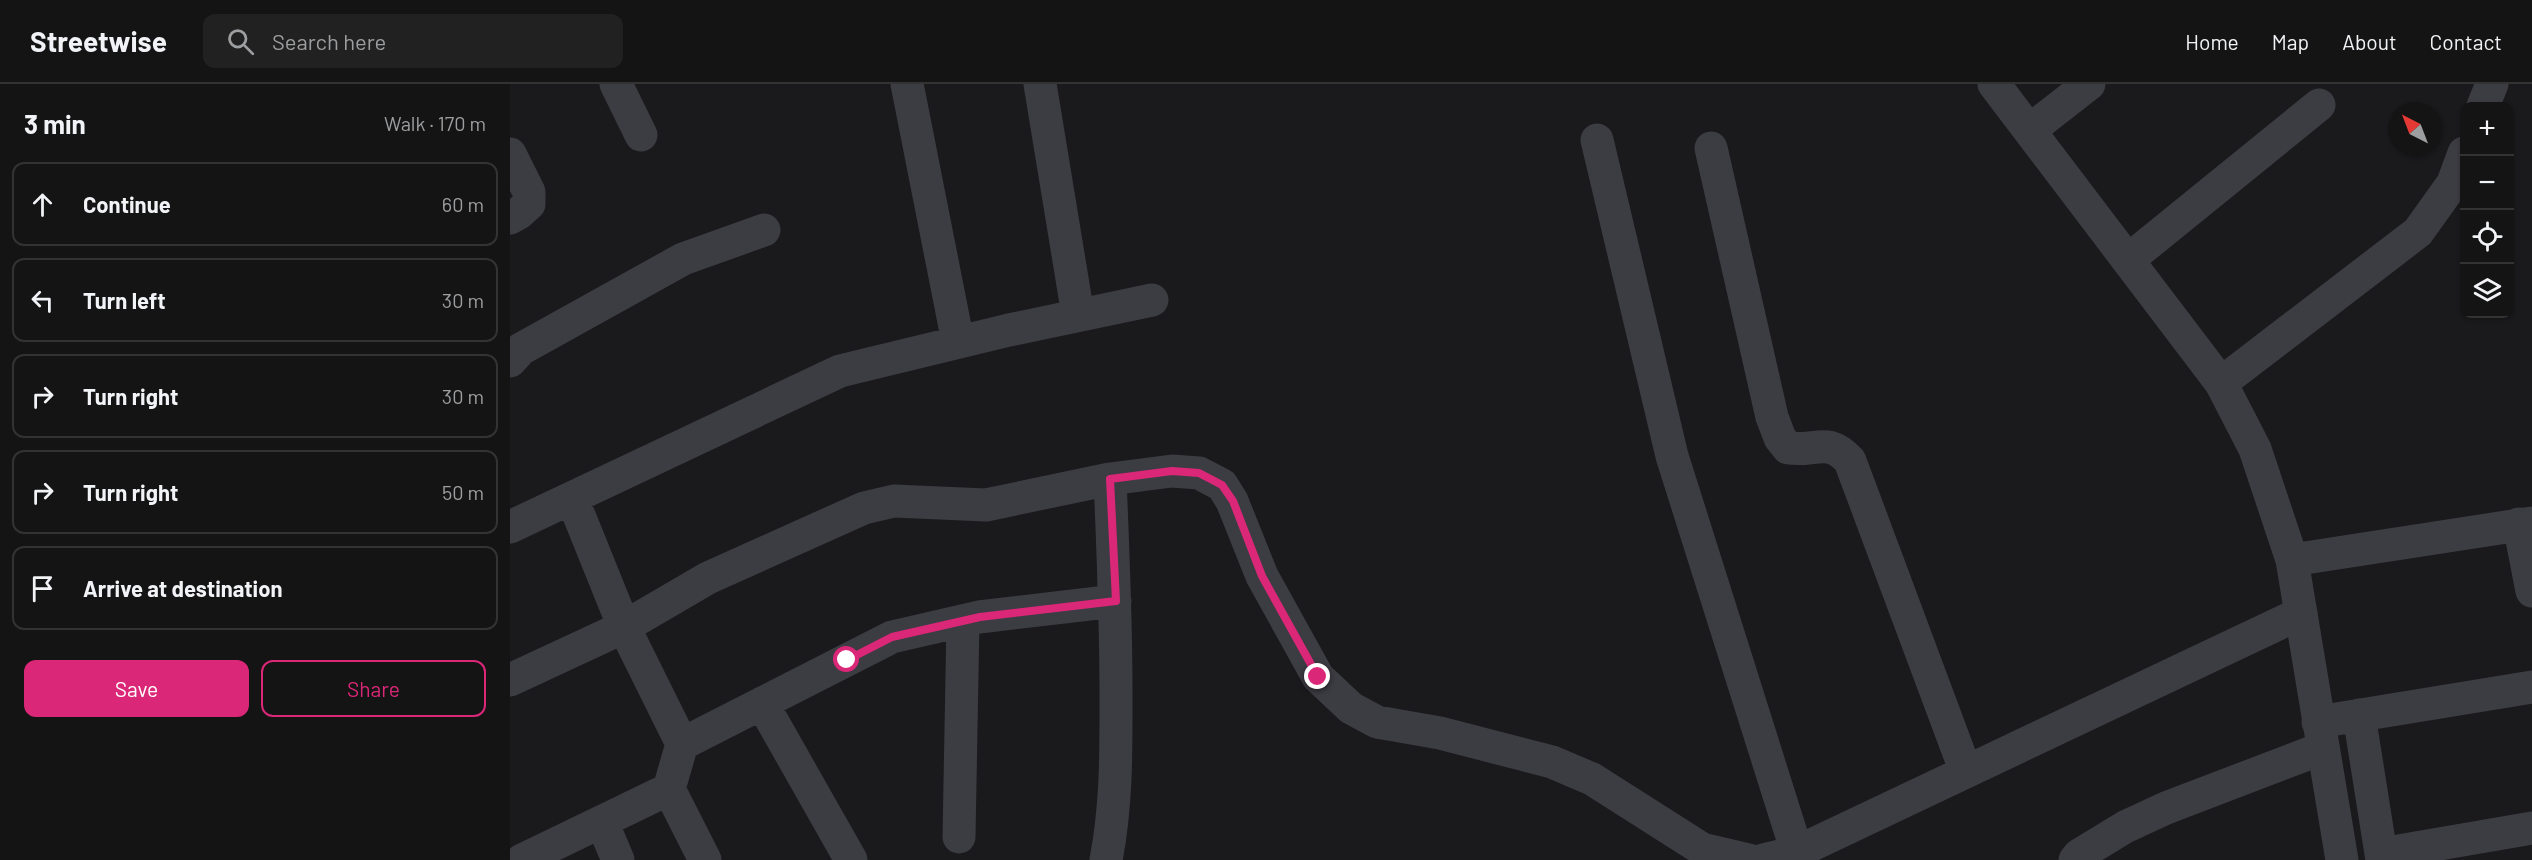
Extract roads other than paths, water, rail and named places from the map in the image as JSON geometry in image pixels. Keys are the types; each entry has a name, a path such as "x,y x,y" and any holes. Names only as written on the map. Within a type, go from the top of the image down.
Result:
{"street":[{"path":"616,84 641,135"},
{"path":"907,84 958,342"},
{"path":"1040,84 1077,315"},
{"path":"1994,84 2221,383 2255,449 2292,560 2342,860"},
{"path":"2030,130 2089,84"},
{"path":"2485,102 2492,84"},
{"path":"2128,260 2319,105"},
{"path":"1597,140 1672,456 1797,852"},
{"path":"1711,148 1772,417 1780,438 1788,448 1802,450 1830,446 1840,450 1850,461 1966,772"},
{"path":"510,154 529,192 529,204 510,218"},
{"path":"2221,383 2418,232 2453,183 2463,156"},
{"path":"510,361 521,349 683,259 764,230"},
{"path":"510,527 840,371 958,342 1152,300"},
{"path":"510,680 624,627 708,578 864,508 894,501 986,505 1110,479 1181,472 1199,473 1222,485 1233,501 1262,576 1318,677 1351,708 1377,722 1440,733 1552,762 1592,779 1702,849 1749,860"},
{"path":"1106,860 1113,825 1116,777 1116,601 1110,479"},
{"path":"572,498 624,627 682,744 669,789 705,860"},
{"path":"2292,560 2526,524 2532,591"},
{"path":"682,744 892,637 963,621 1116,601"},
{"path":"1763,860 1797,852 2301,613"},
{"path":"959,837 963,621"},
{"path":"2075,860 2079,855 2126,827 2359,715 2532,687"},
{"path":"762,703 851,860"},
{"path":"2359,715 2382,857 2532,828"},
{"path":"522,860 669,789"},
{"path":"602,822 618,860"}]}
